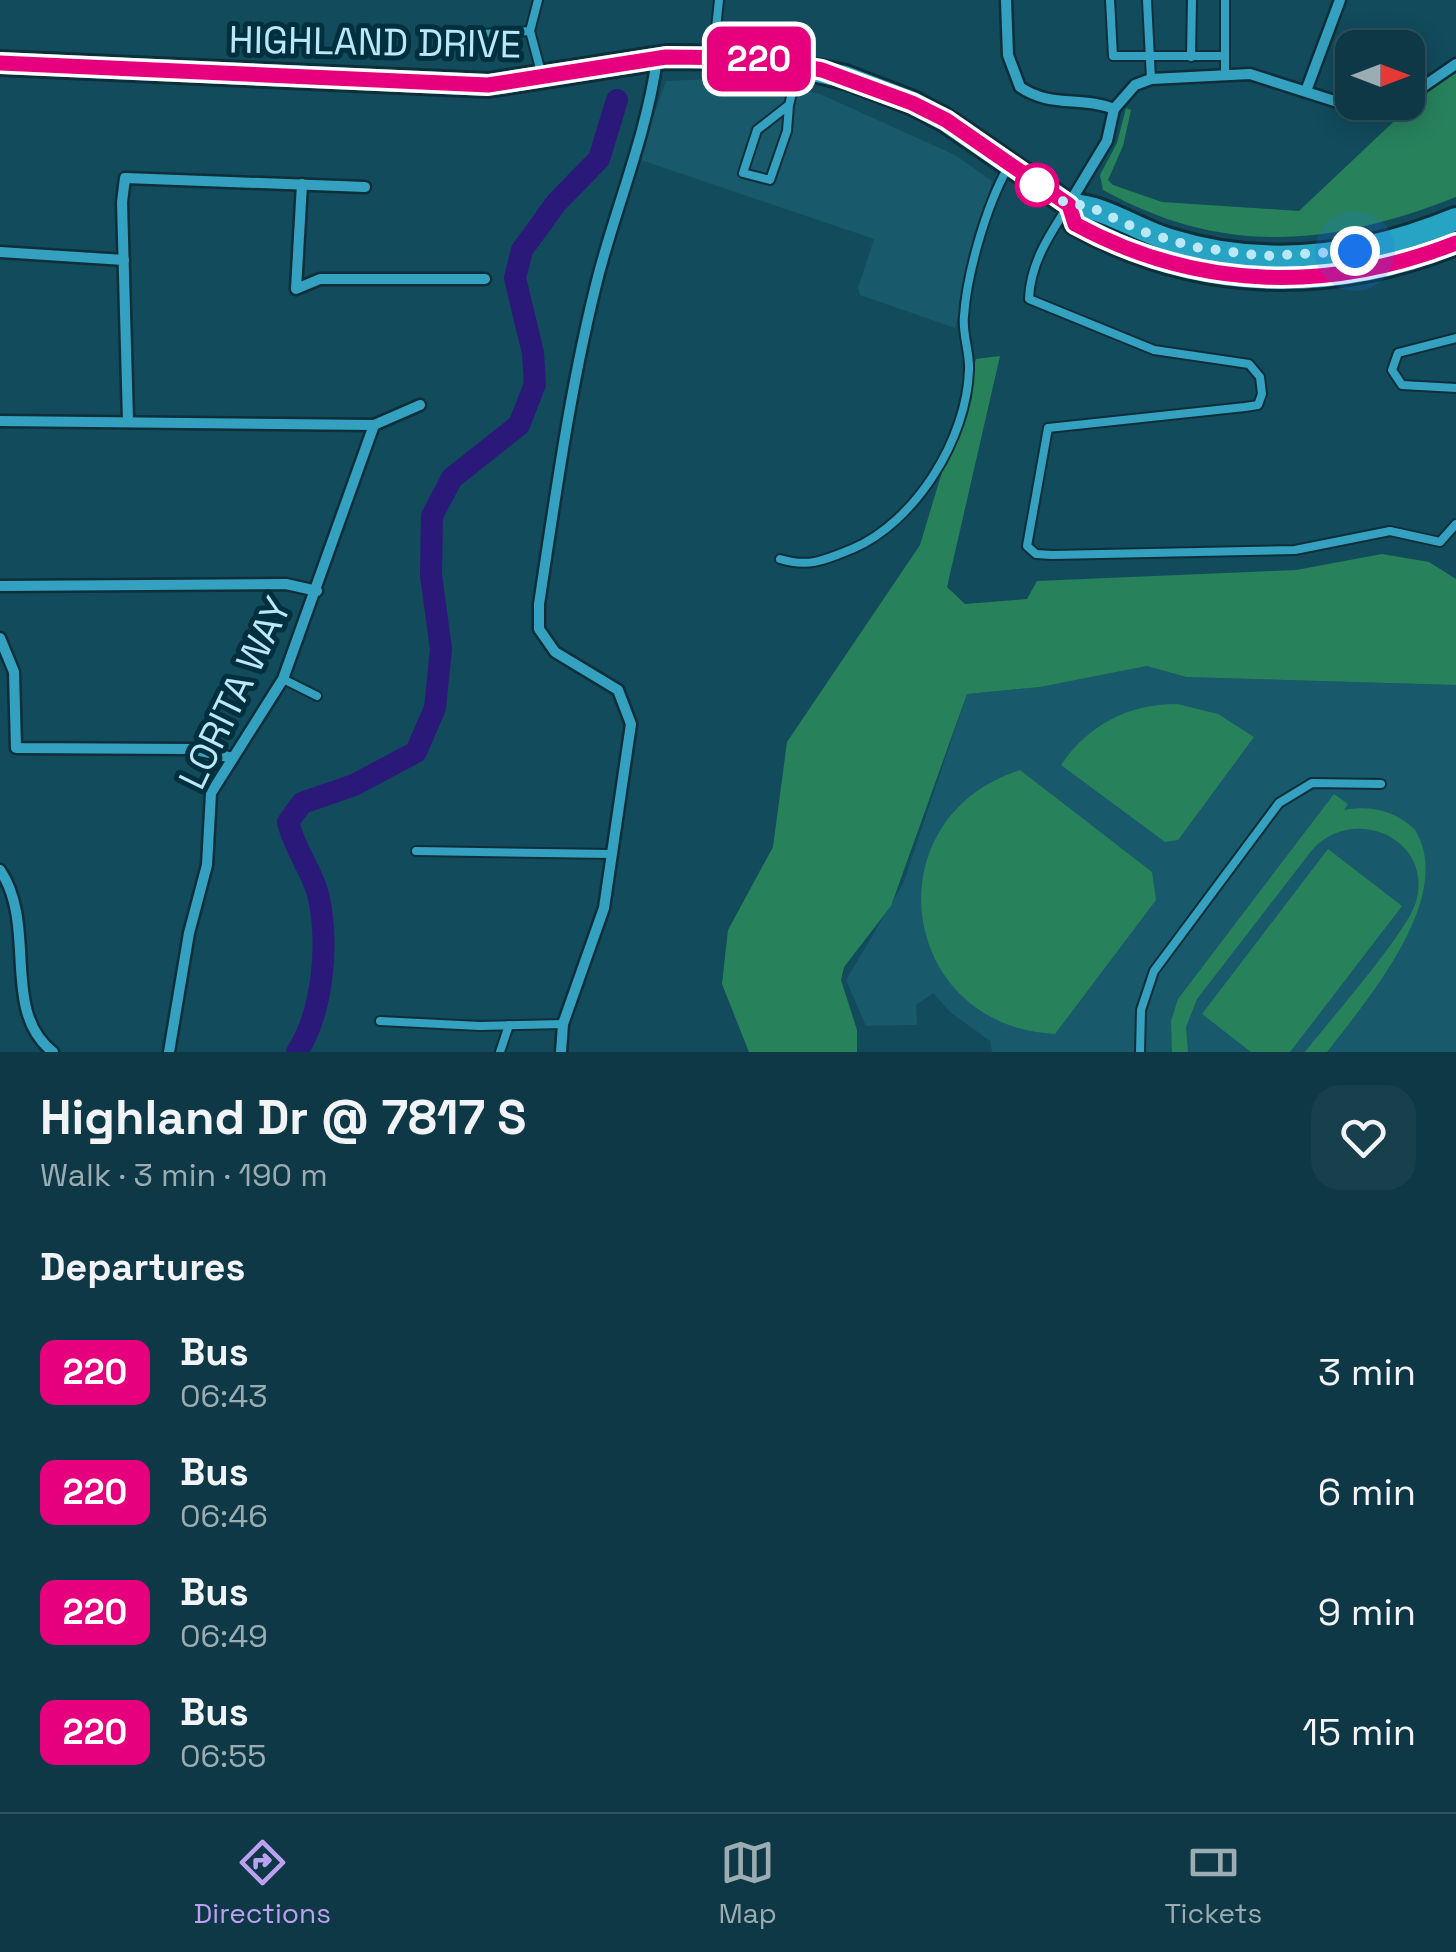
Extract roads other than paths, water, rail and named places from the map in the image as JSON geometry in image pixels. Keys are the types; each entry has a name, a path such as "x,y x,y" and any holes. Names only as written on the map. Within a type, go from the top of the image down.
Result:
{"main road":[{"name":"HIGHLAND DRIVE","path":"0,63 488,85 542,80 657,58 714,56 798,64 912,103 946,120 1069,205 1086,205 1144,232 1194,247 1263,256 1355,251 1456,219"},
{"name":"HIGHLAND DRIVE","path":"1069,205 1075,224 1120,246 1174,264 1246,278 1345,275 1404,262 1456,243"}],"street":[{"path":"1006,0 1008,55 1020,87 1043,100 1088,102 1114,109"},
{"path":"1306,91 1340,0"},
{"path":"561,1052 563,1024 596,938 629,743 628,706 604,677 555,652 539,629 539,604 576,380 598,276 647,114 657,58"},
{"path":"1425,86 1456,64"},
{"path":"1069,205 1107,141 1114,109 1136,85 1151,79 1264,77 1335,101"},
{"path":"128,422 125,178 364,188"},
{"path":"302,184 296,289 320,279 485,279"},
{"path":"0,252 124,260"},
{"path":"0,421 374,425 420,405"},
{"name":"LORITA WAY","path":"169,1052 189,933 207,865 211,793 284,679 374,425"},
{"path":"0,586 286,584 317,590"},
{"path":"0,638 14,672 16,748 190,749 233,758"},
{"path":"0,870 10,889 12,1002 29,1035 54,1052"}],"lane":[{"path":"538,0 530,31 542,80"},
{"path":"714,56 719,0"},
{"path":"1110,0 1109,53 1146,57 1224,56"},
{"path":"1147,0 1146,57 1151,79"},
{"path":"1192,0 1192,57"},
{"path":"1224,75 1225,0"},
{"path":"467,34 530,31"},
{"path":"789,104 757,130 743,172 770,180 787,131 798,64"},
{"path":"780,559 805,566 870,542 928,486 958,421 969,369 964,315 992,200 1009,166"},
{"path":"1069,205 1042,248 1029,284 1029,300 1154,350 1250,364 1256,368 1262,394 1258,405 1245,408 1048,428 1027,546 1036,554 1295,550 1390,531 1440,542 1456,524"},
{"path":"1456,338 1398,353 1392,370 1402,386 1456,388"},
{"path":"284,679 317,696"},
{"path":"1140,1052 1141,1010 1154,971 1278,804 1312,783 1381,784"},
{"path":"416,850 611,854"},
{"path":"380,1020 563,1024"},
{"path":"500,1052 509,1025"}],"waterway":[{"path":"297,1052 318,996 323,933 318,894 288,822 302,803 354,785 416,752 435,708 441,649 431,575 432,516 452,478 519,425 535,384 533,353 515,278 522,250 557,202 599,159 617,100"}]}
